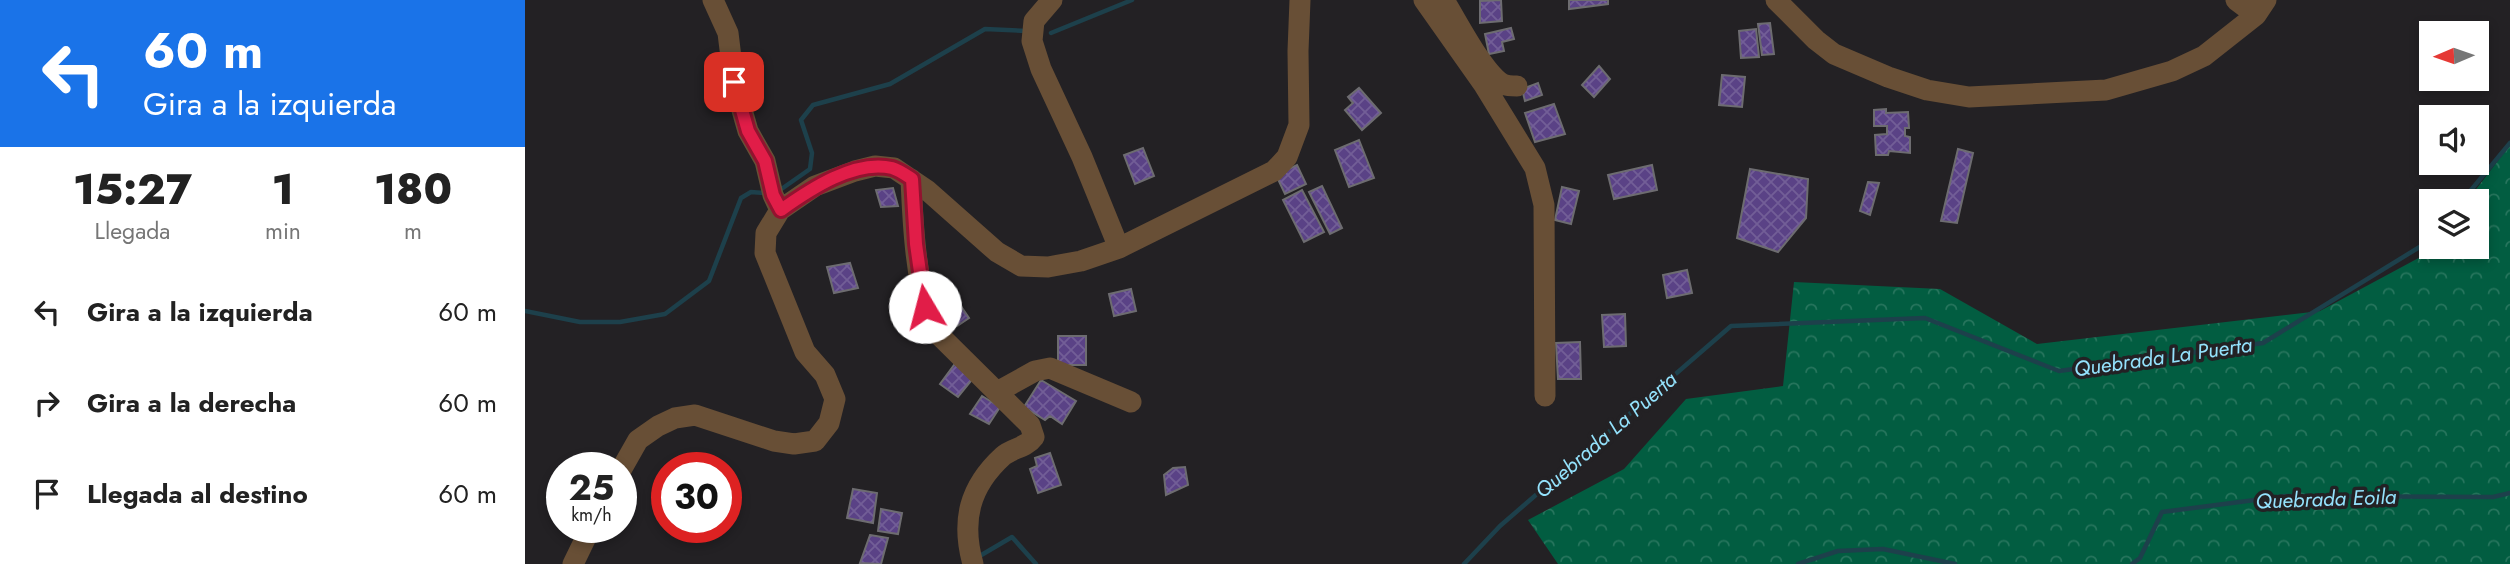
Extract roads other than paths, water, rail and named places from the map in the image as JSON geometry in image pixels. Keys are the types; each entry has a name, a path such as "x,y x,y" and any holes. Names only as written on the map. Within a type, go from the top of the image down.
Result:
{"street":[{"path":"713,0 728,33 734,82 748,131 765,161 773,195 781,210"},
{"path":"1052,0 1034,21 1032,41 1041,69 1082,157 1119,248"},
{"path":"631,452 638,440 658,426 675,418 695,415 774,441 794,444 815,441 829,423 835,399 825,375 806,352 765,253 766,233 781,210 815,186 875,166 894,169 912,179 997,252 1021,266 1048,267 1081,261 1119,248 1274,172 1287,157 1299,125 1300,0"},
{"path":"1425,0 1484,85 1535,168 1544,205 1545,396"},
{"path":"1444,0 1485,65 1499,82 1506,86 1517,86"},
{"path":"1776,0 1833,54 1927,90 1969,97 2106,90 2172,71 2204,56 2261,7"},
{"path":"2236,0 2261,7"},
{"path":"912,179 916,244 925,307 931,327 964,362 999,391 1030,425 1034,437 1029,444 1005,454 982,478 970,502 966,535 971,556"},
{"path":"999,391 1035,371 1051,368 1131,402"},
{"path":"572,564 583,543"}],"waterway":[{"path":"1051,33 1132,0"},
{"path":"780,190 810,169 812,153 801,120 813,105 890,84 985,29 1026,31"},
{"name":"Quebrada La Puerta","path":"2472,189 2510,143"},
{"path":"525,311 580,322 620,322 665,314 709,281 741,198 751,192 765,193"},
{"name":"Quebrada La Puerta","path":"1464,564 1500,526 1731,326 1925,318 2059,371 2263,343 2419,247"},
{"name":"Quebrada Eoila","path":"2132,564 2140,558 2162,512 2286,496 2493,497 2510,493"},
{"name":"Quebrada La Puerta","path":"978,557 1012,537 1036,564"},
{"name":"Quebrada Eoila","path":"1798,564 1838,551 1883,549 1955,564"}]}
